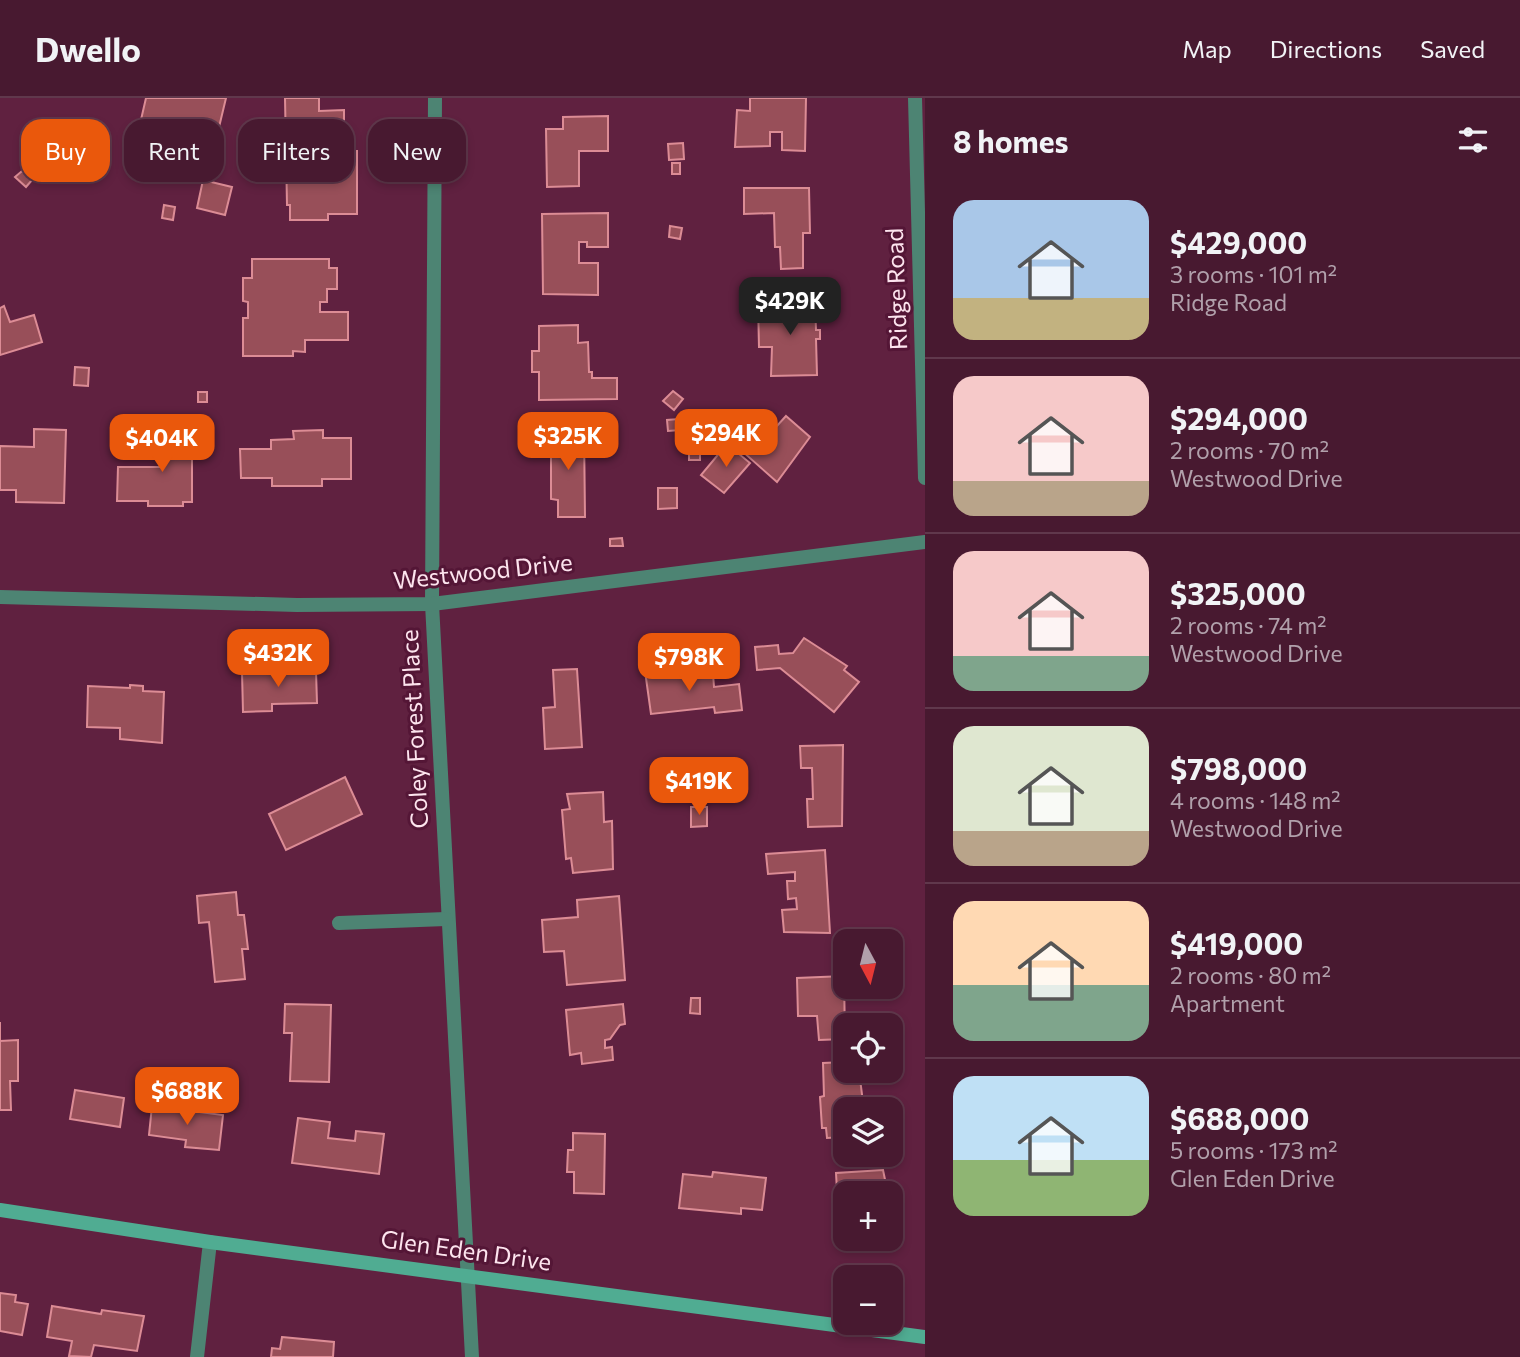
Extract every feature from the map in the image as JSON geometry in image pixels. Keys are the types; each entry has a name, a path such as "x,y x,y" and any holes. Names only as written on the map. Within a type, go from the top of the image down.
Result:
{"main road":[{"name":"Glen Eden Drive","path":"0,1210 210,1242 467,1274 925,1337"}],"street":[{"name":"Coley Forest Place","path":"435,98 432,604 446,919 472,1357"},
{"name":"Ridge Road","path":"915,98 922,273 925,478"},
{"name":"Westwood Drive","path":"0,597 297,605 432,604 925,542"},
{"path":"340,923 446,919"},
{"path":"197,1357 210,1242"}],"building":[{"path":"146,98 226,98 221,119 141,119"},
{"path":"285,98 319,98 319,111 344,110 344,119 285,119"},
{"path":"750,98 806,98 805,151 782,150 782,132 770,132 770,146 735,147 737,110 750,111"},
{"path":"608,116 608,151 579,151 579,186 547,187 546,129 563,129 563,117"},
{"path":"683,143 684,159 669,160 668,144"},
{"path":"354,151 357,151 357,214 328,214 328,220 290,220 290,205 287,205 287,182 354,182"},
{"path":"672,163 680,163 680,174 672,174"},
{"path":"21,172 21,182 30,182 26,187 15,177"},
{"path":"203,182 232,187 225,215 197,208"},
{"path":"744,188 809,188 810,233 803,233 803,268 781,269 780,247 775,247 774,213 744,214"},
{"path":"164,205 175,207 173,220 162,218"},
{"path":"608,213 608,247 587,247 587,242 579,242 579,263 598,263 598,295 543,294 542,214"},
{"path":"670,226 682,228 680,239 669,237"},
{"path":"252,259 329,259 329,268 337,268 337,289 327,289 327,302 320,302 320,312 348,312 348,340 305,340 305,352 293,351 293,356 243,356 243,318 248,318 248,302 243,301 243,278 252,278"},
{"path":"815,302 816,330 820,330 820,339 816,339 817,375 771,376 772,347 759,347 758,303"},
{"path":"4,306 10,322 34,315 42,342 0,355 0,308"},
{"path":"578,325 578,343 588,342 589,372 592,372 592,378 617,378 617,399 539,400 539,372 532,372 532,351 539,351 539,326"},
{"path":"75,367 89,368 88,386 74,385"},
{"path":"673,391 683,399 674,410 663,401"},
{"path":"198,392 207,392 207,402 198,402"},
{"path":"786,416 810,437 777,482 742,451 758,432 766,438"},
{"path":"679,419 680,430 668,431 667,420"},
{"path":"34,429 66,430 64,503 16,502 16,490 0,490 0,446 34,447"},
{"path":"160,429 192,430 192,502 183,502 183,506 148,506 148,501 117,501 118,467 160,467"},
{"path":"323,430 323,438 351,438 351,479 322,479 322,486 272,486 272,478 241,478 240,449 271,449 271,440 294,439 293,431"},
{"path":"584,430 585,517 558,517 558,500 551,499 551,431"},
{"path":"727,444 750,463 724,493 701,475"},
{"path":"689,451 700,451 700,460 689,460"},
{"path":"658,488 677,488 677,508 658,509"},
{"path":"622,538 623,546 610,546 610,539"},
{"path":"804,638 847,666 844,670 859,682 834,712 780,668 757,670 755,647 778,645 779,654 793,653"},
{"path":"683,667 684,678 713,674 714,687 739,684 742,710 715,713 714,707 651,714 645,671"},
{"path":"577,669 582,747 545,749 543,708 555,707 553,670"},
{"path":"316,671 317,703 272,704 272,711 243,712 242,672"},
{"path":"130,685 143,686 143,691 164,692 162,743 120,739 120,728 87,727 88,686 130,688"},
{"path":"843,745 842,826 808,827 807,799 813,799 812,768 801,768 800,746"},
{"path":"345,777 362,814 286,850 269,814"},
{"path":"603,792 604,822 612,821 613,869 573,873 571,858 566,859 562,810 570,809 567,794"},
{"path":"691,807 707,807 707,826 691,827"},
{"path":"825,850 830,933 784,932 782,910 797,909 796,898 788,899 787,881 795,881 795,872 768,874 766,854"},
{"path":"236,892 238,915 244,915 248,949 242,949 245,979 215,982 209,922 199,923 197,896"},
{"path":"619,896 625,980 567,985 564,951 544,952 542,920 578,917 577,900"},
{"path":"833,976 833,999 844,999 845,1013 833,1013 833,1039 819,1040 817,1016 798,1016 797,978"},
{"path":"691,998 700,998 700,1014 690,1013"},
{"path":"285,1004 331,1005 329,1082 290,1081 292,1033 284,1033"},
{"path":"623,1004 625,1024 620,1025 610,1039 605,1040 605,1048 612,1047 613,1060 582,1064 581,1053 570,1055 566,1010"},
{"path":"18,1040 18,1081 10,1081 11,1110 0,1110 0,1041"},
{"path":"823,1063 833,1063 833,1083 861,1083 862,1097 833,1097 833,1138 827,1138 826,1128 822,1128 820,1097 824,1096"},
{"path":"75,1090 124,1098 120,1127 70,1119"},
{"path":"152,1106 223,1115 219,1150 185,1147 186,1140 149,1135"},
{"path":"298,1118 330,1122 328,1138 355,1141 356,1131 384,1134 379,1174 292,1163"},
{"path":"573,1133 605,1134 604,1194 574,1193 574,1172 567,1172 568,1150 573,1150"},
{"path":"883,1170 885,1181 836,1181 836,1173"},
{"path":"713,1172 766,1178 762,1210 741,1208 741,1214 679,1208 683,1174 712,1177"},
{"path":"0,1293 16,1295 15,1302 28,1304 22,1335 0,1331"},
{"path":"52,1306 101,1314 102,1310 144,1316 137,1351 94,1345 91,1357 69,1356 72,1341 47,1337"},
{"path":"282,1337 334,1342 333,1357 271,1357 272,1348 280,1349"}]}
